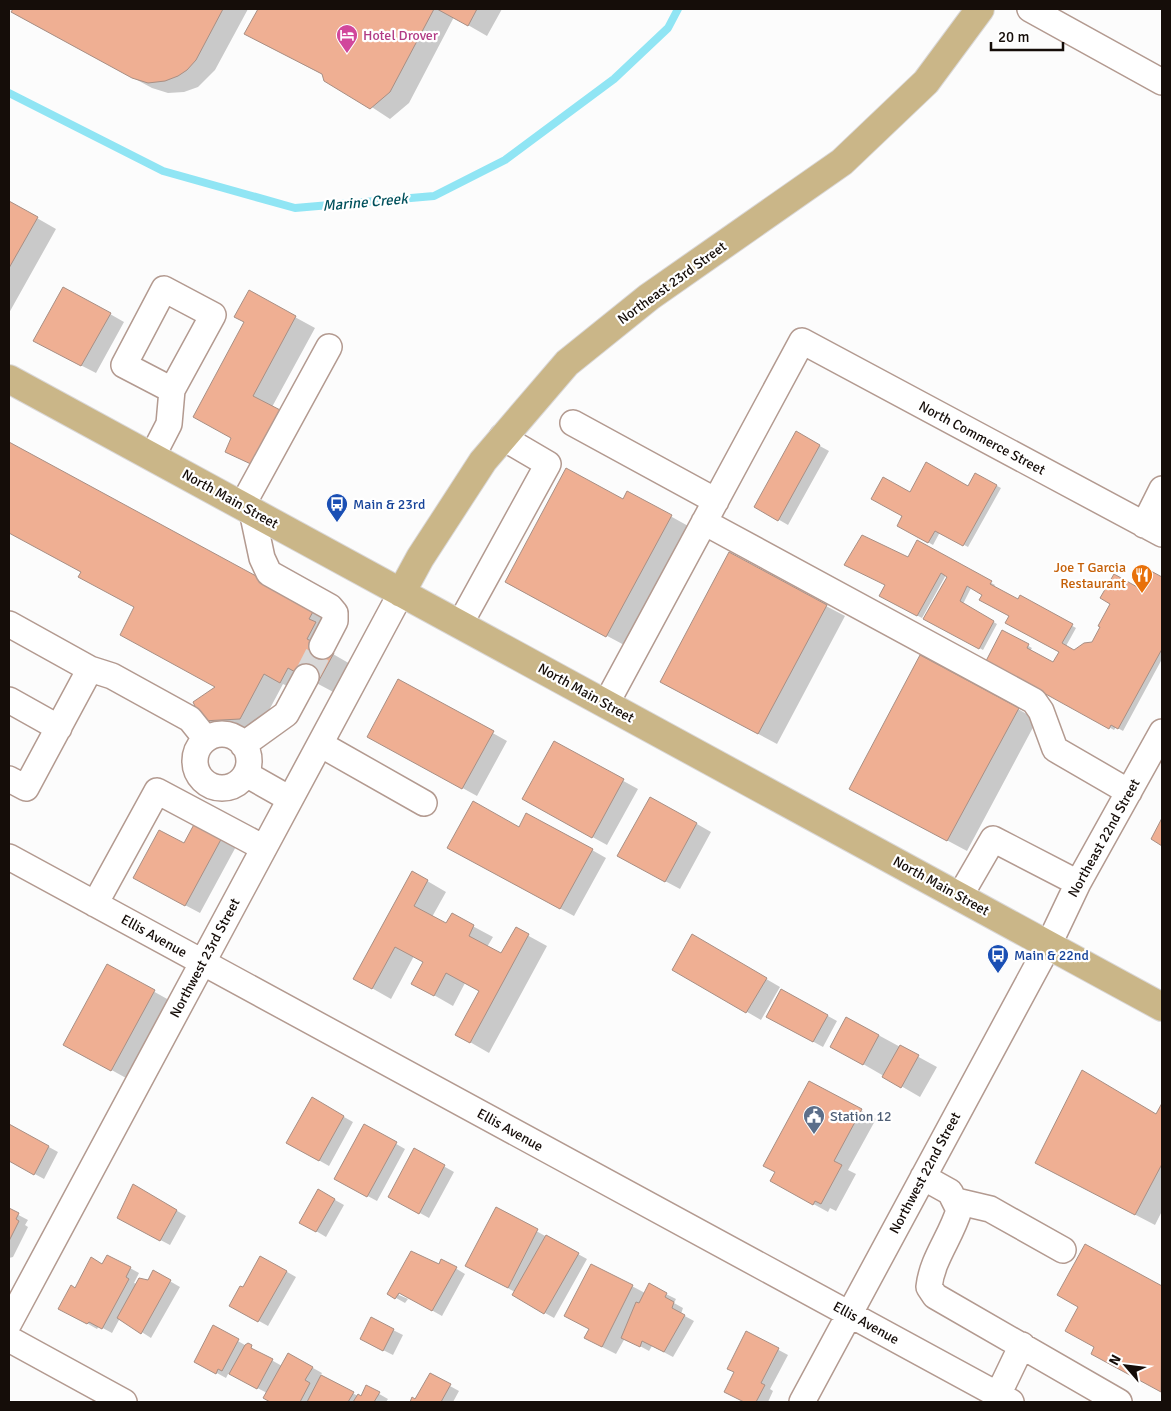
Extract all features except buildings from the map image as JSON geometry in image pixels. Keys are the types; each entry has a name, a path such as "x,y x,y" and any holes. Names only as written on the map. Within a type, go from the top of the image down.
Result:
{"main road":[{"name":"Northeast 23rd Street","path":"401,593 420,558 483,461 502,436 567,363 649,297 842,162 926,82 980,9"},
{"name":"North Main Street","path":"9,379 1162,1007"}],"street":[{"path":"1030,9 1162,82"},
{"name":"North Commerce Street","path":"710,512 802,341 1153,529"},
{"path":"322,646 335,621 336,613 330,607 269,572 262,558 247,508 329,347"},
{"path":"152,457 169,424 172,390"},
{"path":"573,422 710,512 1034,701 1041,711 1055,749 1129,792"},
{"path":"460,624 548,464 502,436"},
{"path":"1153,529 1162,489"},
{"path":"606,704 710,512"},
{"name":"Northwest 23rd Street","path":"9,1323 401,593"},
{"path":"9,624 90,669 112,676 190,719 206,739"},
{"path":"9,779 26,788 90,669"},
{"path":"244,745 286,714 306,677"},
{"path":"9,700 59,728"},
{"name":"Northeast 22nd Street","path":"1049,944 1078,883 1162,732"},
{"path":"218,734 226,734 235,737 244,745 249,757 246,774 232,786 224,788 206,783 199,777 194,759 197,750 206,739 218,734"},
{"path":"320,744 424,803"},
{"path":"246,774 290,799"},
{"path":"95,904 157,791 264,848"},
{"path":"960,896 993,838 1078,883"},
{"name":"Ellis Avenue","path":"9,857 1004,1399"},
{"name":"Northwest 22nd Street","path":"802,1402 1049,944"},
{"path":"923,1177 950,1192 959,1210 954,1225 930,1272 929,1287 935,1296 1119,1402"},
{"path":"956,1201 990,1209 1063,1250"},
{"path":"9,1339 124,1402"},
{"path":"1004,1399 1022,1345"}],"waterway":[{"name":"Marine Creek","path":"9,93 163,171 295,208 434,196 505,160 614,79 668,28 678,9"}],"tunnel":[{"path":"306,677 322,646"}],"place":[{"name":"Hotel Drover","path":"347,54"},
{"name":"Main & 23rd","path":"337,523"},
{"name":"Joe T Garcia Restaurant","path":"1142,594"},
{"name":"Main & 22nd","path":"998,974"},
{"name":"Station 12","path":"814,1135"}]}
